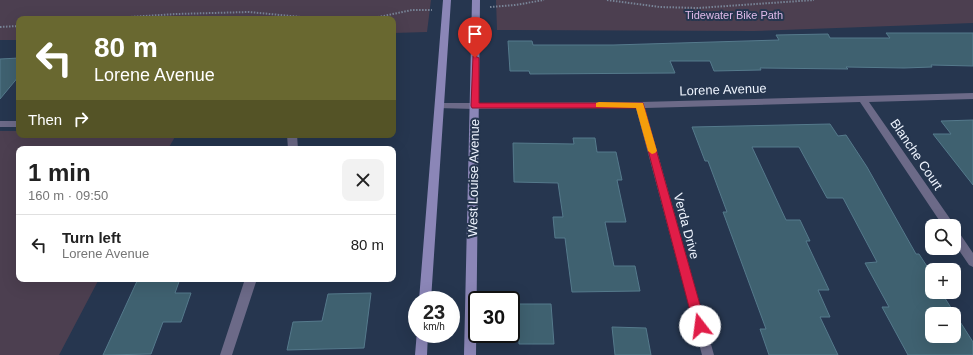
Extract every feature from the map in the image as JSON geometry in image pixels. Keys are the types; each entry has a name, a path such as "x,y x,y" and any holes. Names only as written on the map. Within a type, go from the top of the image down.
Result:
{"main road":[{"path":"426,291 447,0"},
{"name":"West Louise Avenue","path":"470,355 476,0"},
{"path":"421,355 422,343"}],"street":[{"name":"Lorene Avenue","path":"439,106 640,105 973,96"},
{"name":"Blanche Court","path":"862,98 944,219"},
{"name":"Verda Drive","path":"640,105 708,355"},
{"path":"0,124 16,124"},
{"path":"961,244 973,262"},
{"path":"226,355 250,282"}],"path":[{"path":"607,0 660,7 698,8 814,0"},
{"path":"145,16 249,12 291,16"},
{"path":"0,27 16,26"}],"green space":[{"path":"0,0 431,0 427,32 396,33 396,16 16,16 16,40 0,40"},
{"name":"Tidewater Bike Path","path":"496,0 973,0 973,23 754,31 497,30"},
{"path":"0,131 16,131 16,138 174,138 170,146 16,146 16,282 97,282 59,355 0,355"}],"building":[{"path":"886,33 973,33 973,66 931,65 932,67 904,68 846,67 848,69 760,68 761,70 714,71 710,61 670,61 675,73 530,74 529,71 510,71 508,41 532,41 533,45 613,45 779,40 776,35 828,34 830,38 890,38"},
{"path":"16,58 16,80 0,99 0,59"},
{"path":"973,120 973,185 933,134 951,134 941,121"},
{"path":"830,124 838,136 846,135 867,167 916,254 919,254 925,263 925,299 945,299 951,307 925,307 925,343 961,343 961,323 973,342 973,355 908,355 882,307 889,307 865,263 877,262 843,198 827,198 799,147 752,147 786,220 800,220 810,241 806,241 829,290 818,290 830,317 820,317 838,355 769,355 760,329 766,329 723,212 727,212 708,161 705,161 692,127"},
{"path":"573,138 595,138 597,152 616,152 622,180 617,180 626,222 605,222 614,266 635,266 640,291 572,292 565,238 555,238 553,217 563,217 558,183 514,182 513,143 574,144"},
{"path":"137,282 179,282 175,293 191,293 181,322 163,322 151,354 103,355"},
{"path":"371,293 364,348 287,350 293,322 322,321 328,294"},
{"path":"520,304 551,304 554,344 519,344"},
{"path":"612,327 646,328 651,355 615,355"}],"slow traffic":[{"path":"599,105 640,105 652,151"}],"route":[{"path":"475,58 475,106 640,105 700,326"}]}
